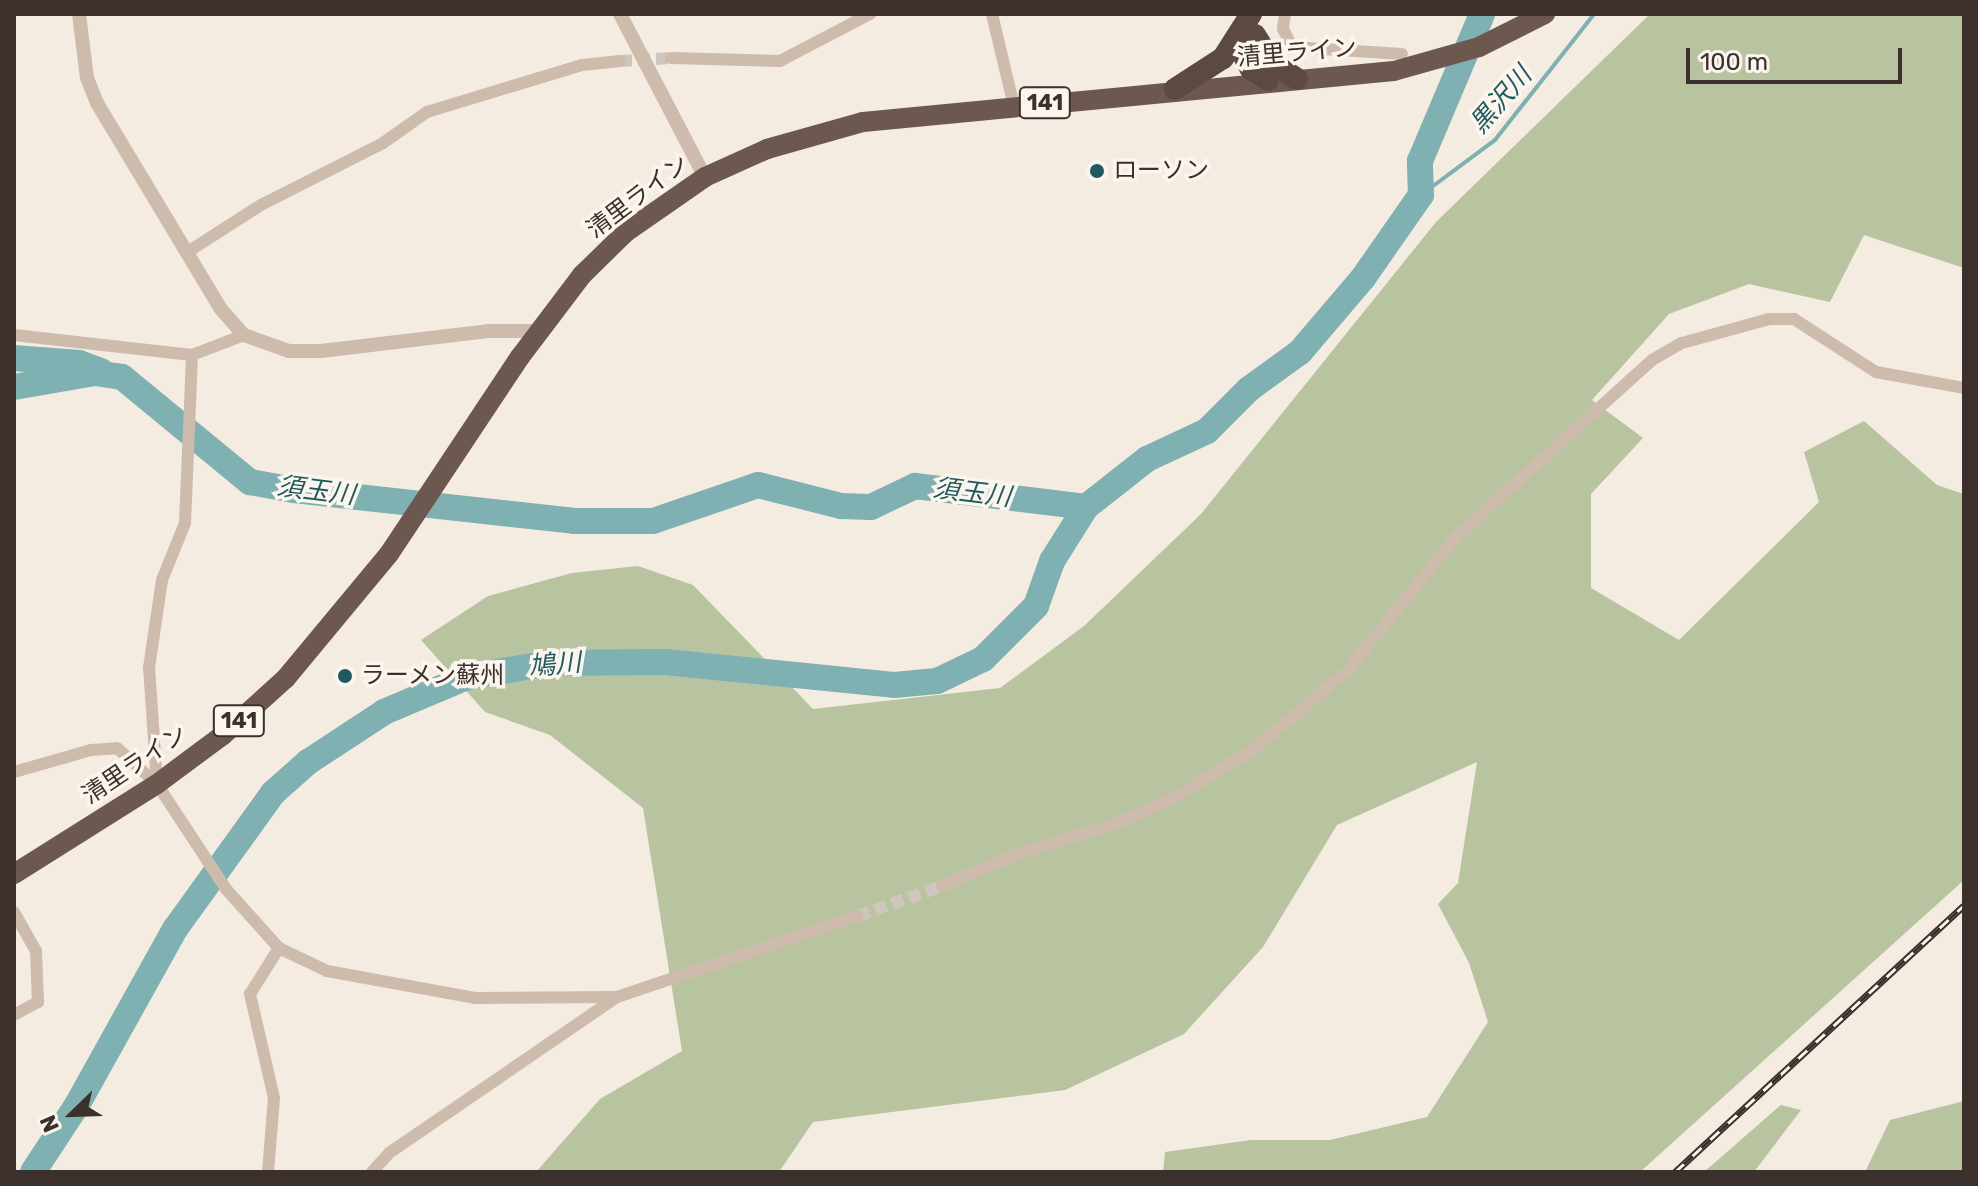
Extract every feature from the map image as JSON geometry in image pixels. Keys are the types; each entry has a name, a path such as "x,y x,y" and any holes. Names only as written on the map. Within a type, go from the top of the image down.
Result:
{"highway":[{"path":"1210,86 1264,14"},
{"name":"清里ライン","path":"14,874 157,784 223,735 286,678 344,613 417,514 520,357 582,275 626,232 705,177 767,149 863,122 1297,79 1479,47 1545,14"},
{"path":"1246,37 1272,62 1297,79"},
{"path":"1246,37 1268,80"},
{"path":"1175,89 1223,58 1246,37"}],"street":[{"path":"79,14 87,78 97,103 186,253 244,335 289,351 321,351 488,331 538,331"},
{"path":"620,14 705,177"},
{"path":"671,58 780,61 870,14"},
{"path":"992,14 1014,106"},
{"path":"1285,14 1283,29 1292,47 1398,62"},
{"path":"186,253 261,205 383,143 427,112 582,65 620,61"},
{"path":"942,886 1014,855 1118,823 1254,749 1347,671 1454,539 1652,360 1682,343 1769,319 1794,319 1876,372 1964,388"},
{"path":"14,335 192,355 244,335"},
{"path":"157,784 149,668 162,580 185,523 192,355"},
{"path":"14,772 91,750 117,748 157,784 226,889 279,948 327,971 475,998 617,997"},
{"path":"14,912 36,951 38,1002 14,1015"},
{"path":"372,1172 389,1153 617,997 858,916"},
{"path":"268,1172 274,1098 250,994 279,948"}],"green space":[{"path":"1650,14 1964,14 1964,268 1864,235 1830,302 1749,284 1669,314 1592,400 1643,438 1591,494 1591,588 1679,640 1819,502 1804,452 1864,421 1937,485 1964,494 1964,880 1640,1172 1163,1172 1165,1152 1251,1140 1330,1140 1427,1117 1488,1022 1469,963 1438,904 1458,883 1477,762 1337,825 1263,947 1184,1034 1065,1090 813,1122 779,1172 536,1172 600,1099 682,1051 643,808 550,735 485,712 421,640 488,596 572,573 638,566 693,585 813,709 1000,688 1084,626 1201,514 1436,222"},
{"path":"1964,1101 1964,1172 1865,1172 1890,1120"},
{"path":"1781,1105 1801,1110 1754,1172 1704,1172"}],"waterway":[{"name":"鳩川","path":"33,1172 77,1105 175,929 273,793 308,762 384,712 467,677 550,663 665,662 894,685 937,681 983,659 1036,606 1052,561 1086,507 1147,459 1207,431 1249,389 1300,352 1363,278 1421,195 1420,161 1482,14"},
{"name":"黒沢川","path":"1421,195 1495,140 1594,14"},
{"name":"須玉川","path":"14,358 79,363 101,371"},
{"name":"須玉川","path":"14,387 95,373 122,377 250,482 294,490 574,521 653,521 758,485 841,506 871,507 915,486 1086,507"}],"tunnel":[{"path":"620,61 671,58"},
{"path":"858,916 942,886"}],"railway":[{"path":"1675,1172 1964,905"}],"place":[{"name":"ローソン","path":"1097,171"},
{"name":"ラーメン蘇州","path":"345,676"}]}
